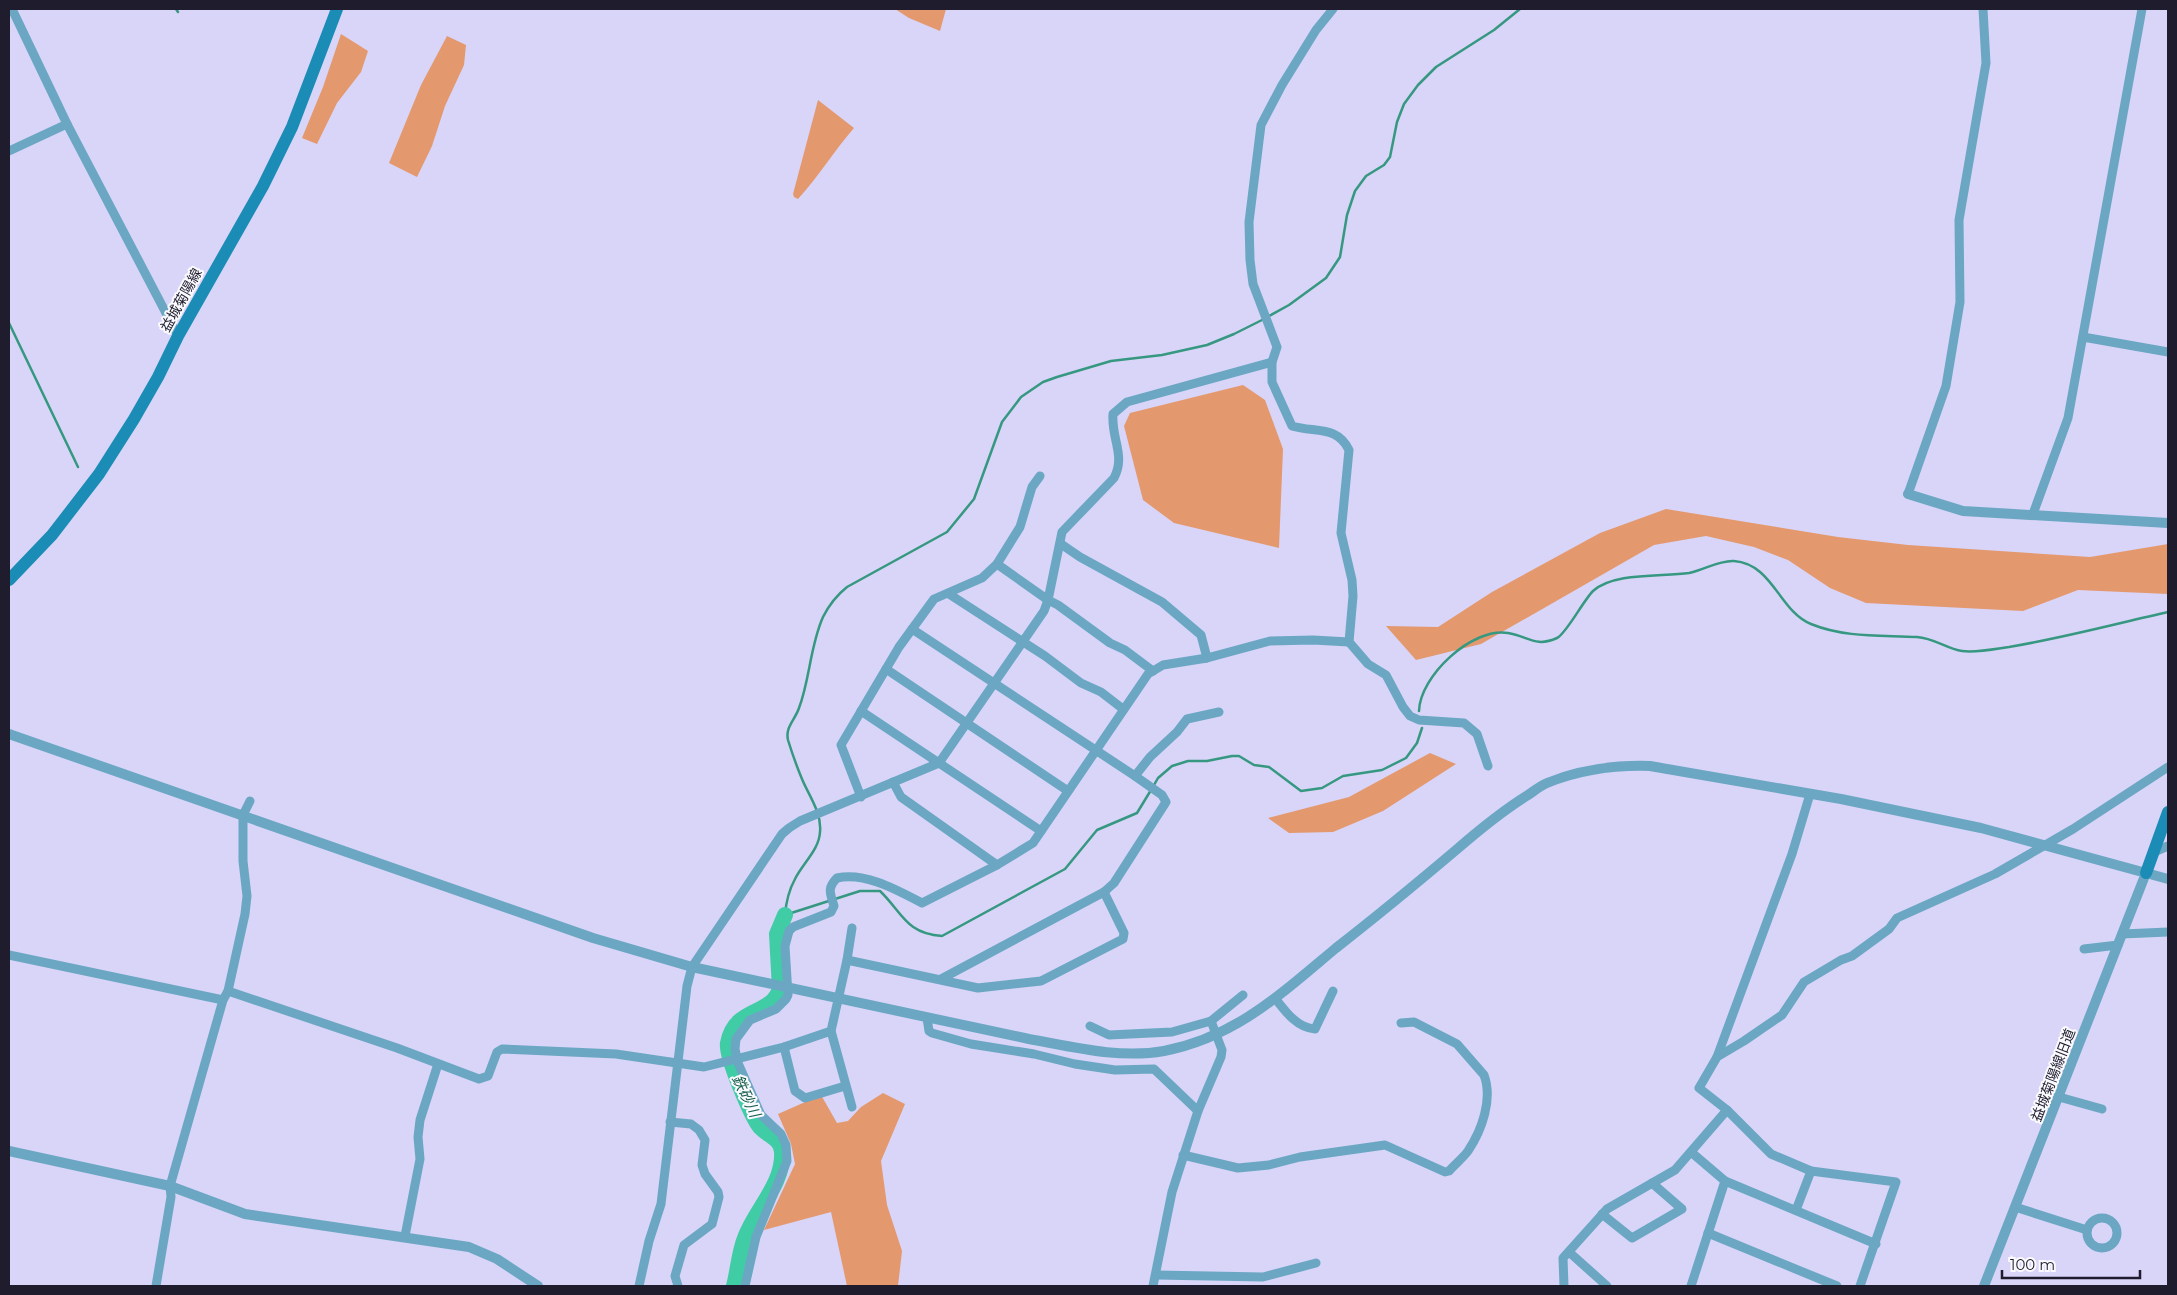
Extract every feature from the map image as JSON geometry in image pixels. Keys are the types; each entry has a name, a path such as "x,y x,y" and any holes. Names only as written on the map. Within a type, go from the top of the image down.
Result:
{"main road":[{"name":"益城菊陽線","path":"9,580 52,535 98,474 158,378 178,336 263,186 292,127 337,9"},
{"path":"2146,873 2168,812"}],"street":[{"path":"12,9 67,124 178,336"},
{"path":"1333,9 1316,30 1282,85 1261,125 1249,222 1253,284 1272,329 1277,347 1272,362 1272,382 1292,426 1333,432 1345,441 1349,450 1341,533 1352,580 1353,596 1348,642"},
{"path":"1983,9 1986,63 1959,220 1960,302 1946,386 1908,494 1963,511 2168,522"},
{"path":"2033,514 2068,418 2142,9"},
{"path":"9,151 67,124"},
{"path":"2082,336 2168,352"},
{"path":"639,1286 649,1241 661,1204 687,986 692,968 782,834 800,821 939,763 1044,611 1061,544 1062,532 1114,478 1118,470 1120,459 1112,426 1113,414 1127,402 1272,362"},
{"path":"861,797 841,745 886,669 934,600 982,578 997,564 1020,526 1032,487 1040,476"},
{"path":"1061,544 1080,558 1162,602 1184,619 1200,635 1207,658"},
{"path":"997,564 1153,671"},
{"path":"949,594 1081,683 1101,692 1123,709"},
{"path":"912,629 1162,794 1166,805 1114,883 1104,892 941,979"},
{"path":"745,1286 756,1237 787,1161 786,1145 781,1134 761,1115 738,1063 735,1049 736,1039 750,1020 776,1009 786,999 788,995 785,946 790,931 793,927 831,912 834,906 830,895 831,884 837,878 854,877 894,888 922,903 997,864 1032,843 1041,832 1148,674 1163,665 1207,658 1270,642 1313,640 1348,642 1368,664 1386,675 1403,708 1410,716 1419,720 1464,723 1477,734 1488,766"},
{"path":"886,669 1068,791"},
{"path":"861,711 1041,832"},
{"path":"1138,778 1150,757 1177,732 1187,719 1219,712"},
{"path":"9,734 593,938 692,968 927,1018 1084,1049 1115,1052 1143,1053 1162,1051 1216,1036 1253,1016 1501,812 1546,783 1588,771 1614,767 1650,766 1810,794 1981,828 2046,844 2168,879"},
{"path":"1717,1057 1782,1015 1804,982 1834,964 1852,956 1889,929 1897,918 1995,874 2168,767"},
{"path":"894,782 901,797 997,864"},
{"path":"1810,794 1792,854 1717,1057 1699,1088 1727,1110 1771,1154 1810,1171 1896,1182 1860,1286"},
{"path":"156,1286 171,1196 170,1186 223,1000 228,990 245,914 247,896 243,861 243,815 250,801"},
{"path":"2154,852 2168,846"},
{"name":"益城菊陽線旧道","path":"1984,1286 2146,873"},
{"path":"847,960 978,988 1041,981 1122,941 1124,932 1104,892"},
{"path":"852,928 831,1031 852,1107"},
{"path":"2122,934 2168,932"},
{"path":"2084,949 2118,945"},
{"path":"9,955 223,1000"},
{"path":"228,990 482,1079 488,1076 498,1052 502,1048 616,1054 704,1067 784,1047 831,1031"},
{"path":"1275,998 1289,1016 1315,1029 1333,991"},
{"path":"1090,1026 1109,1035 1172,1032 1211,1021 1243,995"},
{"path":"927,1018 929,1031 932,1034 971,1044 1115,1070 1154,1069 1198,1111"},
{"path":"1154,1286 1172,1192 1198,1111 1221,1057 1222,1050 1211,1021"},
{"path":"1183,1155 1238,1168 1269,1165 1300,1157 1385,1145 1445,1172 1449,1171 1469,1149 1484,1117 1486,1081 1484,1075 1457,1044 1414,1022 1401,1023"},
{"path":"784,1047 795,1091 799,1095 805,1098 845,1086"},
{"path":"406,1236 420,1159 418,1137 420,1120 438,1064"},
{"path":"2059,1097 2102,1109"},
{"path":"1564,1286 1563,1258 1602,1214 1607,1209 1675,1170 1727,1110"},
{"path":"670,1122 691,1124 699,1130 705,1140 702,1165 705,1174 718,1192 719,1197 712,1224 684,1245 675,1276 678,1286"},
{"path":"9,1151 170,1186 245,1214 406,1236 469,1247 497,1260 538,1286"},
{"path":"1691,1152 1724,1181 1876,1244"},
{"path":"1796,1210 1810,1171"},
{"path":"1691,1286 1724,1181"},
{"path":"1602,1214 1632,1238 1682,1210 1652,1183"},
{"path":"2015,1207 2087,1230"},
{"path":"1708,1233 1837,1286"},
{"path":"1569,1252 1607,1286"},
{"path":"1156,1275 1263,1276 1316,1263"}],"shaded area":[{"path":"895,9 946,9 940,31 909,18"},
{"path":"341,34 368,51 361,72 337,103 317,144 302,138 323,87"},
{"path":"447,36 466,45 464,65 445,106 432,146 417,177 389,163 421,85"},
{"path":"818,100 854,128 798,199 793,194"},
{"path":"1243,385 1265,400 1283,449 1279,548 1174,523 1143,500 1124,426 1130,413"},
{"path":"1666,509 1838,537 1908,545 2090,557 2168,544 2168,594 2078,590 2023,611 1866,603 1830,588 1788,560 1754,547 1706,536 1654,545 1481,644 1416,660 1386,626 1438,627 1492,592 1600,533"},
{"path":"1430,753 1456,764 1383,811 1333,832 1289,833 1268,818 1349,797"},
{"path":"883,1093 905,1104 881,1161 887,1205 902,1251 898,1286 847,1286 831,1212 764,1230 795,1164 791,1144 778,1114 821,1095 837,1123 848,1121 861,1107"}],"waterway":[{"path":"1269,316 1289,305 1326,278 1340,257 1347,215 1355,191 1366,176 1384,165 1390,157 1397,122 1404,104 1418,85 1436,67 1494,30 1520,9"},
{"path":"1151,790 1137,813 1097,830 1065,869 942,936 920,931 912,926 880,891 860,891 785,915 791,887 798,873 814,851 820,832 817,811 802,779 787,735 803,697 819,628 825,613 834,600 847,587 947,532 974,499 1002,422 1021,397 1043,382 1111,361 1162,355 1207,345 1264,319"},
{"path":"9,323 78,467"},
{"path":"1419,711 1428,683 1438,669 1464,646 1479,638 1494,633 1508,633 1537,642 1549,641 1561,635 1593,591 1602,585 1639,576 1689,573 1728,561 1747,564 1758,570 1791,609 1800,618 1811,624 1850,634 1923,638 1962,651 1986,651 2029,643 2168,612"},
{"path":"1154,785 1158,778 1172,766 1188,761 1207,761 1239,756 1254,765 1269,767 1301,791 1322,788 1343,776 1382,770 1406,758 1417,743 1422,728"},
{"name":"鉄砂川","path":"734,1286 745,1238 774,1186 781,1164 782,1152 779,1143 760,1127 751,1111 735,1072 728,1050 728,1043 732,1031 738,1023 769,1004 780,989 777,934 785,915"}]}
